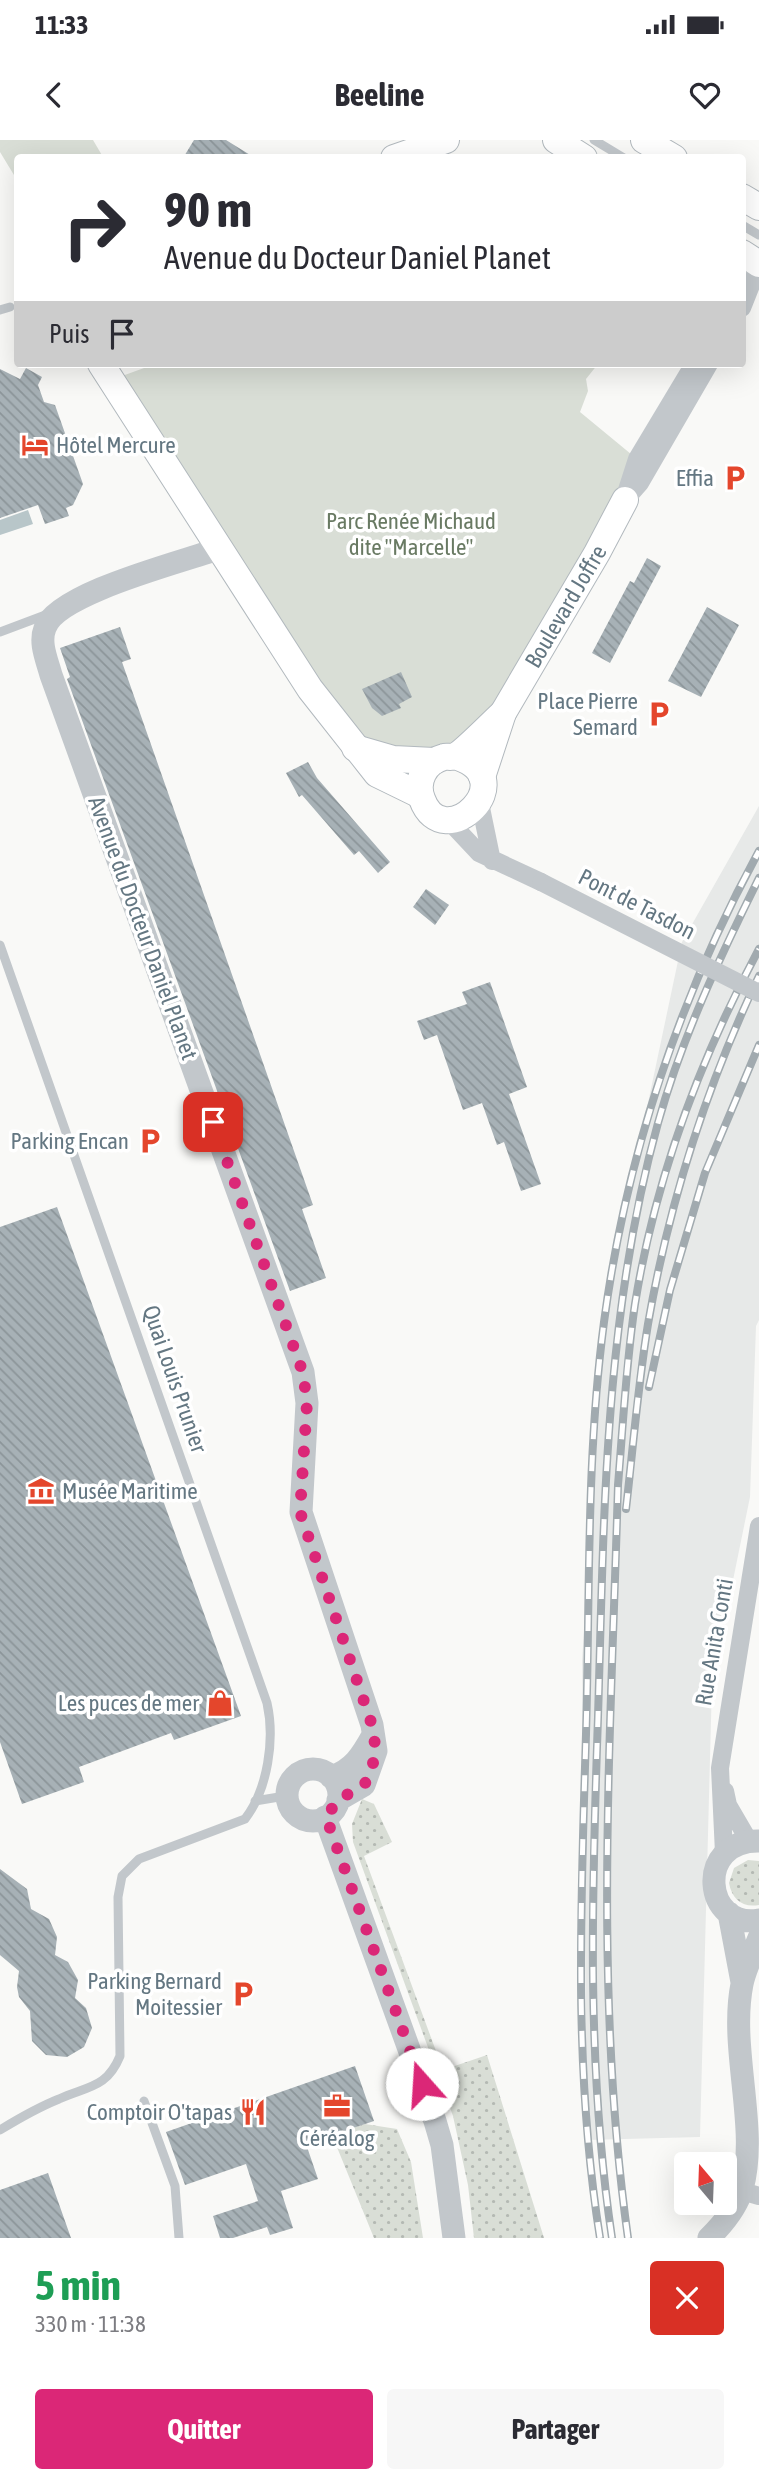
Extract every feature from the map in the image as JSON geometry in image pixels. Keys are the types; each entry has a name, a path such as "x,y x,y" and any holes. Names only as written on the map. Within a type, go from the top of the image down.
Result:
{"main road":[{"path":"406,154 446,140"},
{"path":"556,140 578,154"},
{"path":"643,140 667,154"},
{"path":"103,368 310,689 355,748 377,774 420,795 430,812 448,820 472,812 481,790 466,760 393,759 355,748"},
{"name":"Boulevard Joffre","path":"481,790 503,713 625,500"},
{"name":"Boulevard Joffre","path":"420,795 422,776 503,713"}],"street":[{"path":"746,281 759,264"},
{"path":"746,298 759,264"},
{"name":"Boulevard Joffre","path":"625,500 637,459 692,368"},
{"name":"Boulevard Joffre","path":"625,500 640,483 707,368"},
{"path":"56,610 78,598 218,549"},
{"name":"Avenue du Docteur Daniel Planet","path":"56,610 43,634 51,675 303,1373 307,1403 300,1512 366,1702 376,1751 370,1775 364,1785 332,1808"},
{"name":"Boulevard Joffre","path":"481,790 492,861"},
{"path":"448,820 479,853 492,861"},
{"name":"Pont de Tasdon","path":"492,861 541,882 759,993"},
{"name":"Rue Anita Conti","path":"724,1853 720,1768 759,1526"},
{"path":"331,1777 346,1772 362,1755 373,1735"},
{"name":"Rue Anita Conti","path":"720,1768 728,1805 754,1841"},
{"path":"316,1769 331,1777 338,1791 332,1808 317,1820 300,1817 289,1805 287,1791 293,1778 307,1770 316,1769"},
{"path":"332,1808 438,2133 454,2238"},
{"path":"709,2238 750,2193 739,2045 742,1982 729,1913 714,1891 716,1864 724,1853 739,1843 754,1841"},
{"path":"729,1913 740,1919 759,1920"},
{"path":"742,1982 759,1938"}],"lane":[{"path":"594,140 617,154"},
{"path":"0,310 10,307"},
{"path":"0,632 56,610"},
{"name":"Quai Louis Prunier","path":"0,945 267,1703 271,1734 255,1801 245,1819 139,1859 122,1876 118,1897 120,2056 113,2073 97,2085 59,2099 0,2130"},
{"path":"255,1801 279,1797 287,1791"},
{"path":"144,2101 175,2186 179,2238"}],"shaded area":[{"path":"28,510 33,524 0,535 0,520"},
{"path":"759,806 759,1320 756,1326 750,1497 712,1683 700,2137 587,2140 582,1661 607,1297 682,942"}],"green space":[{"path":"0,140 93,140 101,154 14,154 14,175 0,152"},
{"name":"Parc Renée Michaud dite \"Marcelle\"","path":"144,368 595,368 586,379 588,391 580,412 637,459 503,713 455,756 355,748 111,380"},
{"path":"362,1799 374,1804 392,1842 364,1856 443,2070 487,2055 544,2238 474,2238 468,2185 453,2116 353,1842 352,1824"},
{"path":"748,1860 759,1861 759,1905 743,1904 733,1894 729,1883 734,1868"},
{"path":"365,2124 397,2129 411,2162 423,2238 374,2238 332,2135"}],"building":[{"path":"194,140 226,140 249,154 185,154"},
{"name":"Hôtel Mercure","path":"26,368 42,377 38,385 44,402 55,405 83,484 73,505 66,508 69,516 45,524 38,505 0,518 0,369 20,379"},
{"path":"647,558 661,566 610,663 592,653 630,581 634,583"},
{"path":"707,607 739,625 701,697 668,681"},
{"path":"120,627 131,659 122,662 313,1205 302,1209 326,1278 290,1291 67,679 70,677 60,648"},
{"path":"401,672 412,697 399,704 401,708 382,716 372,708 362,689"},
{"path":"308,762 317,778 390,862 378,873 359,851 354,855 302,795 299,797 286,773"},
{"path":"426,889 449,905 435,925 413,907"},
{"path":"490,982 527,1087 509,1094 541,1184 521,1191 504,1142 497,1145 482,1103 463,1110 437,1035 424,1040 417,1021 467,1004 462,992"},
{"path":"57,1207 241,1716 174,1740 171,1733 79,1767 84,1782 22,1804 0,1742 0,1227"},
{"path":"0,1869 27,1889 31,1909 49,1919 57,1937 55,1955 68,1962 78,1980 75,1998 86,2008 92,2028 84,2047 67,2057 46,2055 32,2041 30,2011 19,1997 17,1987 19,1971 0,1955"},
{"path":"355,2066 374,2121 306,2144 318,2179 281,2191 293,2228 270,2235 267,2227 233,2238 220,2238 213,2216 258,2201 246,2164 185,2185 166,2132"},
{"path":"48,2173 71,2238 0,2238 0,2190"}],"railway":[{"path":"600,2238 586,2112 581,1986 591,1476 598,1373 604,1322 626,1199 660,1080 704,963 759,851"},
{"path":"612,2238 598,2108 593,1913 605,1492 617,1343 640,1196 658,1123 678,1060 703,998 759,878"},
{"path":"628,2238 617,2144 611,2050 607,1862 618,1485 629,1349 644,1258 667,1166 699,1077 759,949"},
{"path":"626,1509 644,1347 667,1234 706,1103 759,976"},
{"path":"649,1387 670,1290 705,1173 759,1045"}],"place":[{"name":"Hôtel Mercure","path":"35,445"},
{"name":"Effia","path":"735,478"},
{"name":"Place Pierre Semard","path":"659,714"},
{"name":"Parking Encan","path":"150,1141"},
{"name":"Musée Maritime","path":"41,1491"},
{"name":"Les puces de mer","path":"220,1703"},
{"name":"Parking Bernard Moitessier","path":"243,1994"},
{"name":"Céréalog","path":"337,2106"},
{"name":"Comptoir O'tapas","path":"253,2112"}],"route":[{"path":"213,1122 303,1373 307,1403 300,1479 300,1512 372,1725 376,1751 370,1775 364,1785 338,1800 326,1817 422,2084"}]}
